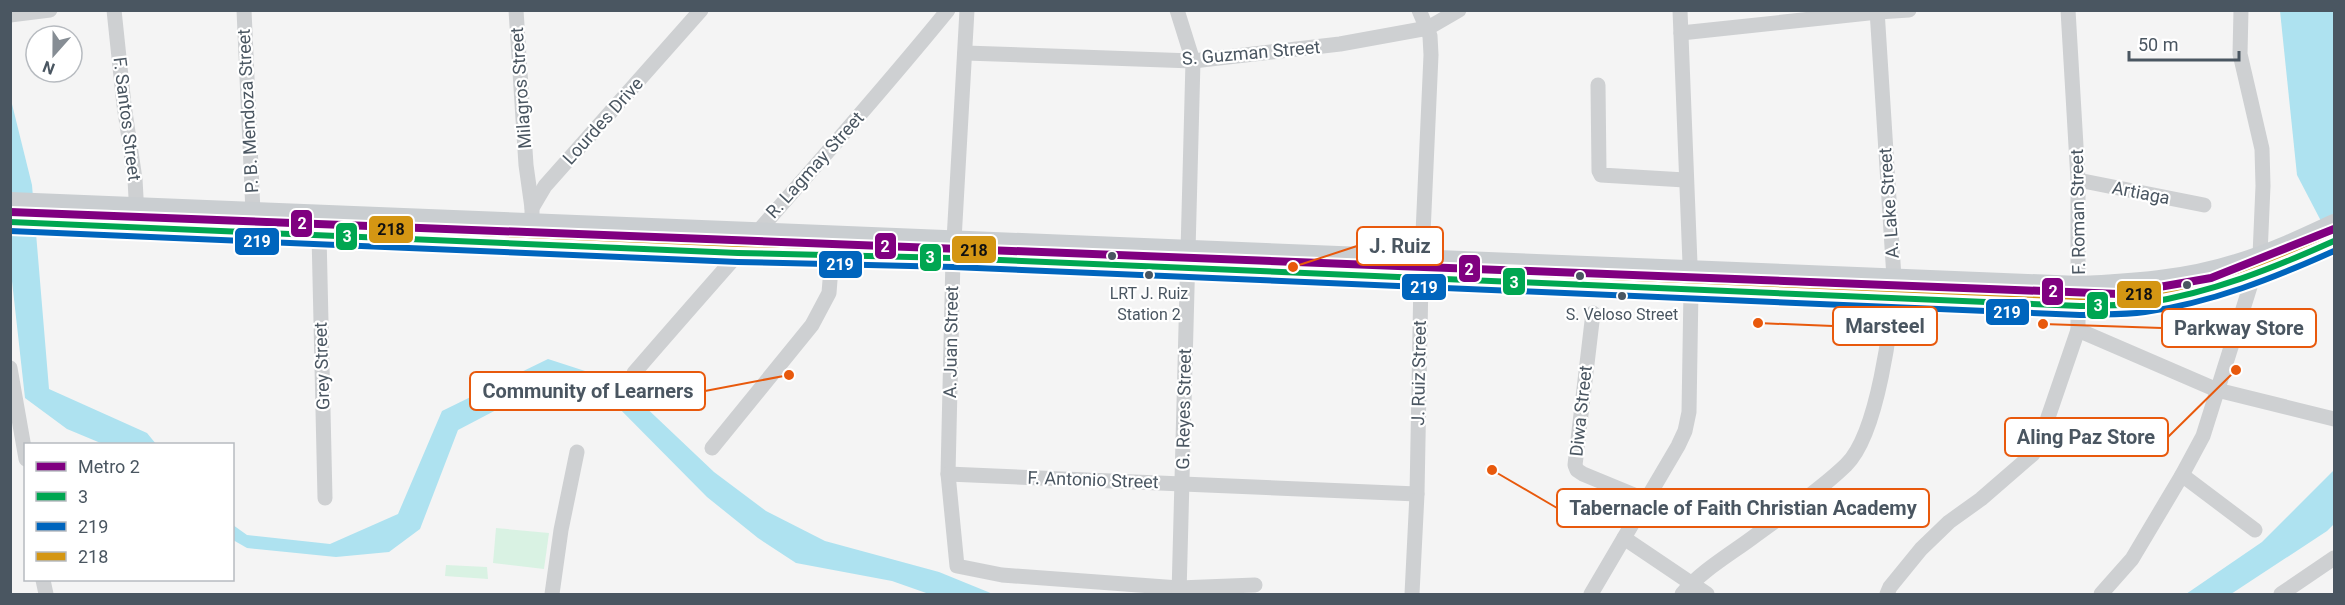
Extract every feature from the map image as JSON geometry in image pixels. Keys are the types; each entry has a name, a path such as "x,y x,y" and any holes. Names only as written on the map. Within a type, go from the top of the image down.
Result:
{"main road":[{"path":"10,202 402,218 532,216 953,249 1690,281 1893,298 2080,296 2234,265 2260,255 2334,241"},
{"path":"402,218 402,237"},
{"path":"10,222 738,253 832,255 953,249"},
{"path":"1690,281 1894,278 2142,303 2170,298 2256,275 2301,248 2334,224"}],"street":[{"path":"10,15 50,10"},
{"name":"F. Santos Street","path":"114,10 137,208 137,228"},
{"name":"P. B. Mendoza Street","path":"244,10 253,212"},
{"name":"Milagros Street","path":"516,10 526,165 532,216"},
{"name":"Lourdes Drive","path":"532,216 545,186 701,10"},
{"name":"R. Lagmay Street","path":"634,373 887,85 948,10"},
{"name":"A. Juan Street","path":"967,10 953,249 948,474 957,566 1002,575 1179,591"},
{"name":"G. Reyes Street","path":"1177,10 1193,61 1179,591"},
{"name":"J. Ruiz Street","path":"1412,594 1431,55 1428,28 1419,10"},
{"name":"S. Guzman Street","path":"965,53 1193,61 1340,44 1428,28 1459,10"},
{"path":"1591,594 1685,431 1691,378 1690,281 1680,10"},
{"path":"1681,33 1877,11 1909,10"},
{"name":"F. Roman Street","path":"1887,594 1890,587 1921,549 1949,522 1981,500 2033,454 2042,435 2078,330 2080,296 2078,180 2068,10"},
{"path":"2101,594 2132,559 2203,436 2256,275 2260,255 2262,149 2240,54 2241,10"},
{"name":"A. Lake Street","path":"1687,589 1697,577 1792,508 1846,465 1854,456 1866,433 1875,407 1893,298 1894,278 1877,11"},
{"path":"1598,85 1599,171 1601,175 1685,180"},
{"name":"Milagros Street","path":"526,165 545,186"},
{"name":"Artiaga","path":"2078,180 2204,205"},
{"path":"532,216 532,243"},
{"name":"Grey Street","path":"318,234 325,498"},
{"path":"712,448 812,325 829,292 832,255"},
{"name":"Diwa Street","path":"1593,313 1575,465 1577,470 1583,474 1646,500"},
{"path":"2078,330 2217,390 2334,419"},
{"path":"10,368 24,448"},
{"path":"552,594 577,452"},
{"name":"F. Antonio Street","path":"948,474 1417,494"},
{"path":"2182,475 2255,530"},
{"path":"1624,538 1687,589 1707,594"},
{"path":"2288,592 2334,558"},
{"path":"1179,591 1256,585"}],"green space":[{"path":"496,528 549,533 544,569 493,563"},
{"path":"446,565 487,567 488,579 445,576"}],"water":[{"path":"2280,11 2334,11 2334,246 2297,175"},
{"path":"10,96 32,185 49,389 147,433 155,443 101,443 67,429 25,398 10,263"},
{"path":"548,359 619,382 714,472 766,511 825,541 939,572 993,594 929,594 892,581 796,563 758,538 707,497 604,393 534,390 458,430 420,529 389,552 336,557 247,548 234,541 234,526 247,535 330,544 398,514 442,411"},
{"path":"2334,470 2334,524 2327,531 2231,594 2186,594 2262,542"}],"metro line":[{"name":"2","path":"10,212 2119,294 2211,278 2334,229"}],"transit line":[{"name":"218","path":"10,213 738,244 953,249 2080,297 2132,295 2190,285 2238,271 2330,233"},
{"name":"3","path":"10,222 738,253 953,258 2080,306 2137,304 2194,293 2265,270 2334,241"},
{"name":"219","path":"10,231 738,262 953,267 2080,315 2137,313 2170,308 2218,296 2265,280 2334,251"}],"place":[{"name":"J. Ruiz","path":"1293,267"},
{"name":"LRT J. Ruiz Station 2","path":"1149,275"},
{"name":"S. Veloso Street","path":"1622,296"},
{"name":"Marsteel","path":"1758,323"},
{"name":"Parkway Store","path":"2043,324"},
{"name":"Aling Paz Store","path":"2236,370"},
{"name":"Community of Learners","path":"789,375"},
{"name":"Tabernacle of Faith Christian Academy","path":"1492,470"}]}
